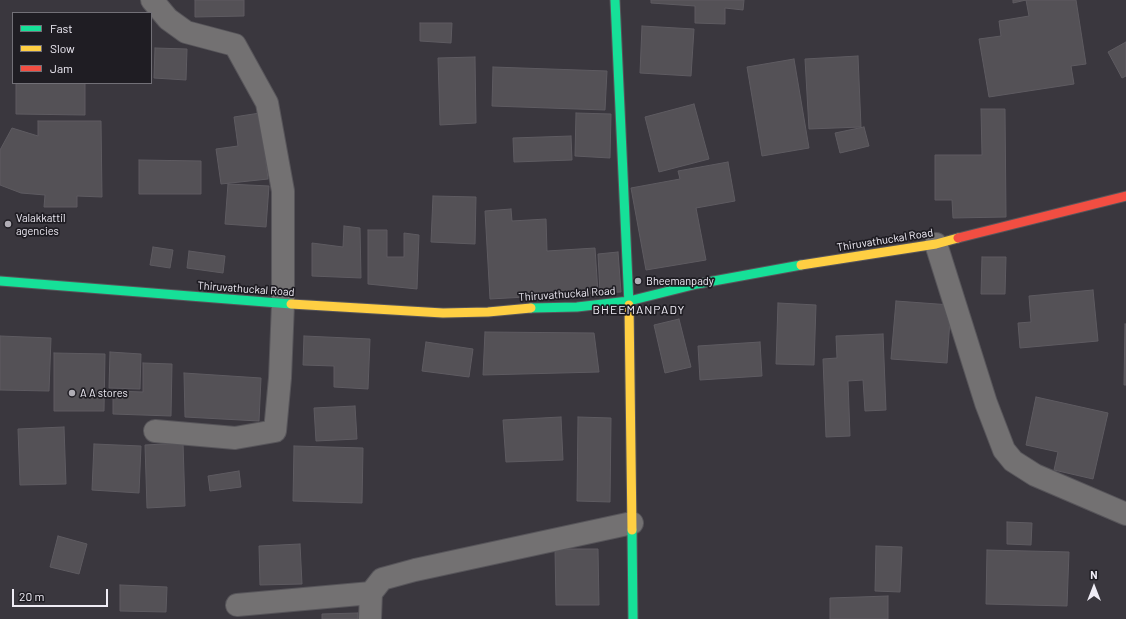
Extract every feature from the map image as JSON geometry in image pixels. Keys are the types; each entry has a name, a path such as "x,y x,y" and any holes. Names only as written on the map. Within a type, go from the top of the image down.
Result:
{"main road":[{"path":"615,0 629,301 633,619"},
{"name":"Thiruvathuckal Road","path":"0,281 283,304 443,313 488,312 525,308 577,307 629,301 698,284 862,254 936,244 1126,196"}],"street":[{"path":"152,0 168,19 186,32 235,45 267,103 283,191 283,304 280,378 275,431 235,438 155,431"},
{"path":"936,244 986,403 1004,450 1013,461 1035,475 1126,514"},
{"path":"370,619 371,593 382,579 415,570 632,523"},
{"path":"236,605 371,593"}],"building":[{"path":"195,0 244,0 244,16 195,17"},
{"path":"651,0 744,0 743,10 725,8 725,24 695,23 695,6 651,3"},
{"path":"1013,0 1026,0 1013,3"},
{"path":"1026,0 1076,0 1086,64 1071,66 1074,84 989,97 979,39 1001,36 999,21 1029,16"},
{"path":"420,23 452,23 451,43 420,41"},
{"path":"642,26 694,29 691,76 640,73"},
{"path":"1126,42 1126,76 1122,78 1108,52"},
{"path":"155,48 187,49 186,80 154,78"},
{"path":"858,56 861,127 809,129 805,59"},
{"path":"475,57 476,123 440,125 438,58"},
{"path":"794,59 809,148 762,156 747,67"},
{"path":"493,67 607,71 605,110 492,106"},
{"path":"16,84 85,84 85,115 16,114"},
{"path":"694,104 709,159 659,172 645,117"},
{"path":"981,109 1005,109 1006,217 953,218 952,200 935,200 935,155 982,155"},
{"path":"260,113 268,179 221,184 216,149 238,146 234,117"},
{"path":"576,113 611,114 610,158 575,156"},
{"path":"38,121 101,121 102,197 77,196 77,207 44,207 45,195 21,193 0,185 0,150 12,128 38,136"},
{"path":"864,127 869,146 840,153 835,133"},
{"path":"571,136 572,160 514,162 513,138"},
{"path":"139,160 201,161 201,194 139,194"},
{"path":"728,162 735,201 696,208 706,260 646,270 631,188 680,179 678,171"},
{"path":"228,184 269,186 266,227 225,224"},
{"path":"433,196 476,197 475,244 431,242"},
{"path":"511,209 512,221 546,219 547,251 595,248 598,293 490,299 485,211"},
{"path":"344,226 360,228 361,278 312,276 312,243 343,247"},
{"path":"368,230 387,230 387,257 404,257 404,233 419,235 417,289 368,284"},
{"path":"153,247 173,250 170,268 150,265"},
{"path":"189,251 225,256 223,273 187,268"},
{"path":"618,252 621,292 600,293 598,254"},
{"path":"982,257 1006,257 1005,294 981,294"},
{"path":"1093,290 1098,341 1020,348 1018,323 1031,322 1029,296"},
{"path":"896,301 951,305 947,363 891,359"},
{"path":"778,303 816,305 814,365 776,364"},
{"path":"679,319 691,367 665,373 654,325"},
{"path":"1125,324 1126,385 1124,385"},
{"path":"485,332 594,333 599,372 483,375"},
{"path":"883,334 886,410 865,411 863,380 848,381 850,436 826,437 823,359 837,358 836,336"},
{"path":"0,336 51,338 49,391 0,390"},
{"path":"304,336 370,339 368,389 334,387 334,366 303,365"},
{"path":"426,342 473,349 469,377 422,371"},
{"path":"760,342 762,376 700,380 698,346"},
{"path":"110,352 141,354 140,389 109,388"},
{"path":"54,353 105,354 104,411 54,411"},
{"path":"143,363 172,364 171,416 113,414 113,391 143,392"},
{"path":"184,373 261,378 259,421 185,417"},
{"path":"1036,397 1108,413 1093,479 1054,470 1058,452 1026,445"},
{"path":"355,406 357,439 316,441 314,408"},
{"path":"561,417 563,460 506,462 503,420"},
{"path":"578,417 611,418 610,502 577,501"},
{"path":"64,427 66,484 20,485 18,429"},
{"path":"183,443 185,506 147,508 145,445"},
{"path":"94,444 141,446 139,493 92,490"},
{"path":"294,446 363,448 362,503 293,501"},
{"path":"239,471 241,487 210,491 208,476"},
{"path":"1007,522 1032,523 1031,545 1007,544"},
{"path":"58,536 87,544 79,574 50,567"},
{"path":"300,544 302,584 260,585 259,546"},
{"path":"876,546 902,547 900,592 875,591"},
{"path":"555,549 598,549 599,605 556,605"},
{"path":"987,550 1069,552 1067,606 986,604"},
{"path":"120,585 167,587 166,612 120,611"},
{"path":"888,596 888,619 830,619 830,598"},
{"path":"358,613 358,619 322,619 322,614"}],"traffic: fast":[{"path":"615,0 629,305"},
{"path":"531,308 577,307 629,301 697,284 801,265"},
{"path":"0,281 291,304"},
{"path":"632,530 633,619"}],"traffic: slow":[{"path":"801,265 936,244 958,238"},
{"path":"291,304 443,313 488,312 531,308"},
{"path":"629,305 632,530"}],"traffic: jam":[{"path":"958,238 1126,196"}],"place":[{"name":"Valakkattil agencies","path":"8,224"},
{"name":"Bheemanpady","path":"638,281"},
{"name":"A A stores","path":"72,393"}],"district":[{"name":"BHEEMANPADY","path":"639,310"}]}
